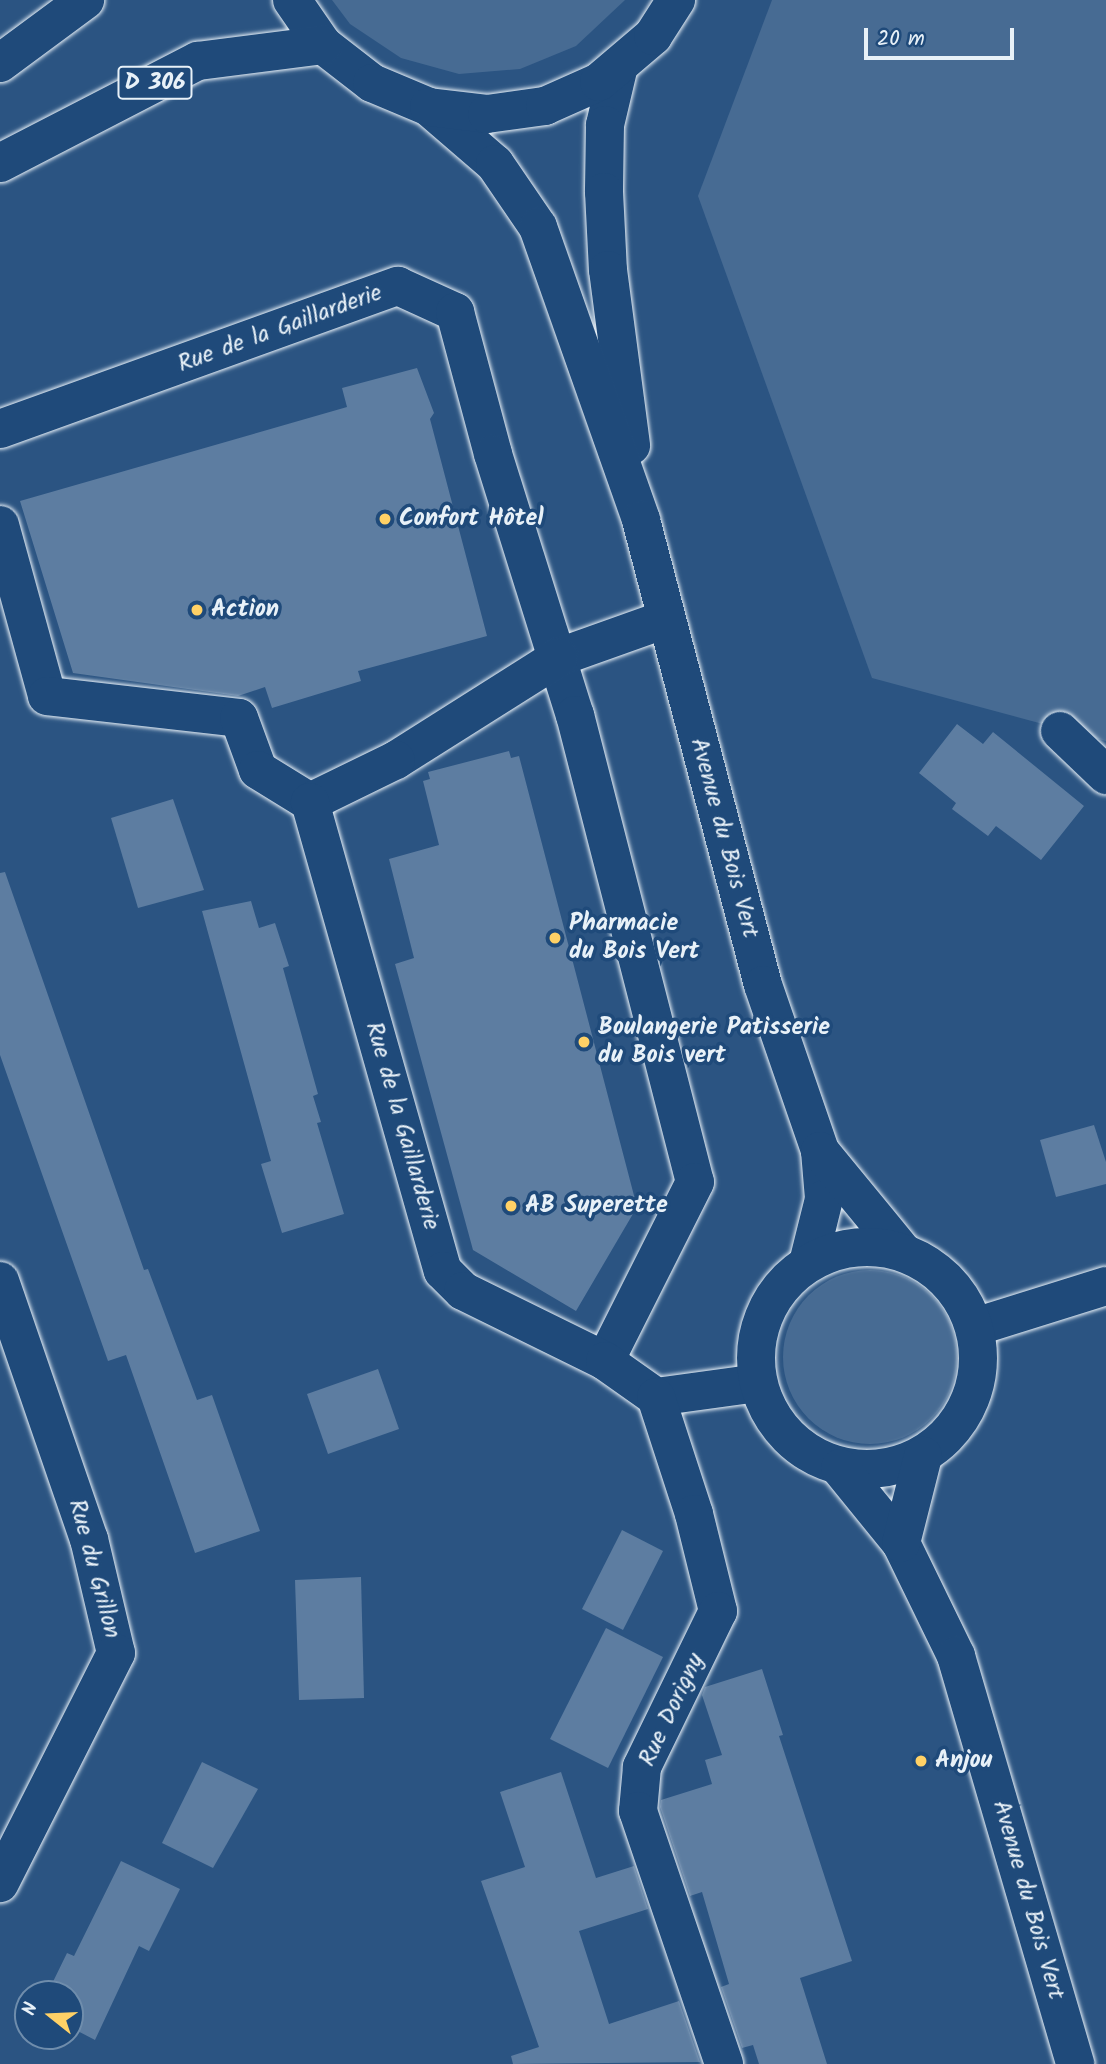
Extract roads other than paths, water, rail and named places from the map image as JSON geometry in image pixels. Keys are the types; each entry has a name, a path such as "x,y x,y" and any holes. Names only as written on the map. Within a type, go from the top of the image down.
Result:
{"street":[{"path":"0,62 85,0"},
{"path":"292,0 323,45 372,83 429,107 487,114 545,106 618,70 653,36 676,0"},
{"name":"D 306","path":"0,163 198,61 323,45"},
{"name":"Avenue du Bois Vert","path":"618,70 605,125 604,192 608,270 641,520"},
{"name":"Avenue du Bois Vert","path":"429,107 495,164 538,227 641,520 763,985 820,1151 824,1199 808,1263"},
{"name":"Rue de la Gaillarderie","path":"0,429 398,286 455,312 493,454 559,657 695,1182 605,1361"},
{"path":"0,525 47,696 239,718 258,770 310,802 396,760 559,657 666,620"},
{"path":"1060,730 1106,775"},
{"name":"Rue de la Gaillarderie","path":"310,802 443,1272 463,1291 605,1361 656,1397"},
{"name":"Avenue du Bois Vert","path":"820,1151 903,1252"},
{"path":"871,1246 903,1252 943,1277 959,1295 975,1327 979,1371 965,1413 923,1456 883,1469 840,1468 794,1444 772,1416 758,1382 756,1349 764,1315 782,1286 808,1263 849,1249 871,1246"},
{"name":"Rue du Grillon","path":"0,1281 89,1539 116,1653 0,1883"},
{"path":"975,1327 1106,1286"},
{"path":"656,1397 758,1382"},
{"name":"Rue Dorigny","path":"656,1397 694,1514 718,1611 642,1767 638,1811 724,2064"},
{"path":"901,1543 923,1456"},
{"name":"Avenue du Bois Vert","path":"840,1468 901,1543 956,1656 1075,2064"}],"place":[{"name":"Confort Hôtel","path":"385,519"},
{"name":"Action","path":"197,610"},
{"name":"Pharmacie du Bois Vert","path":"555,938"},
{"name":"Boulangerie Patisserie du Bois vert","path":"584,1042"},
{"name":"AB Superette","path":"511,1206"},
{"name":"Anjou","path":"921,1761"}]}
